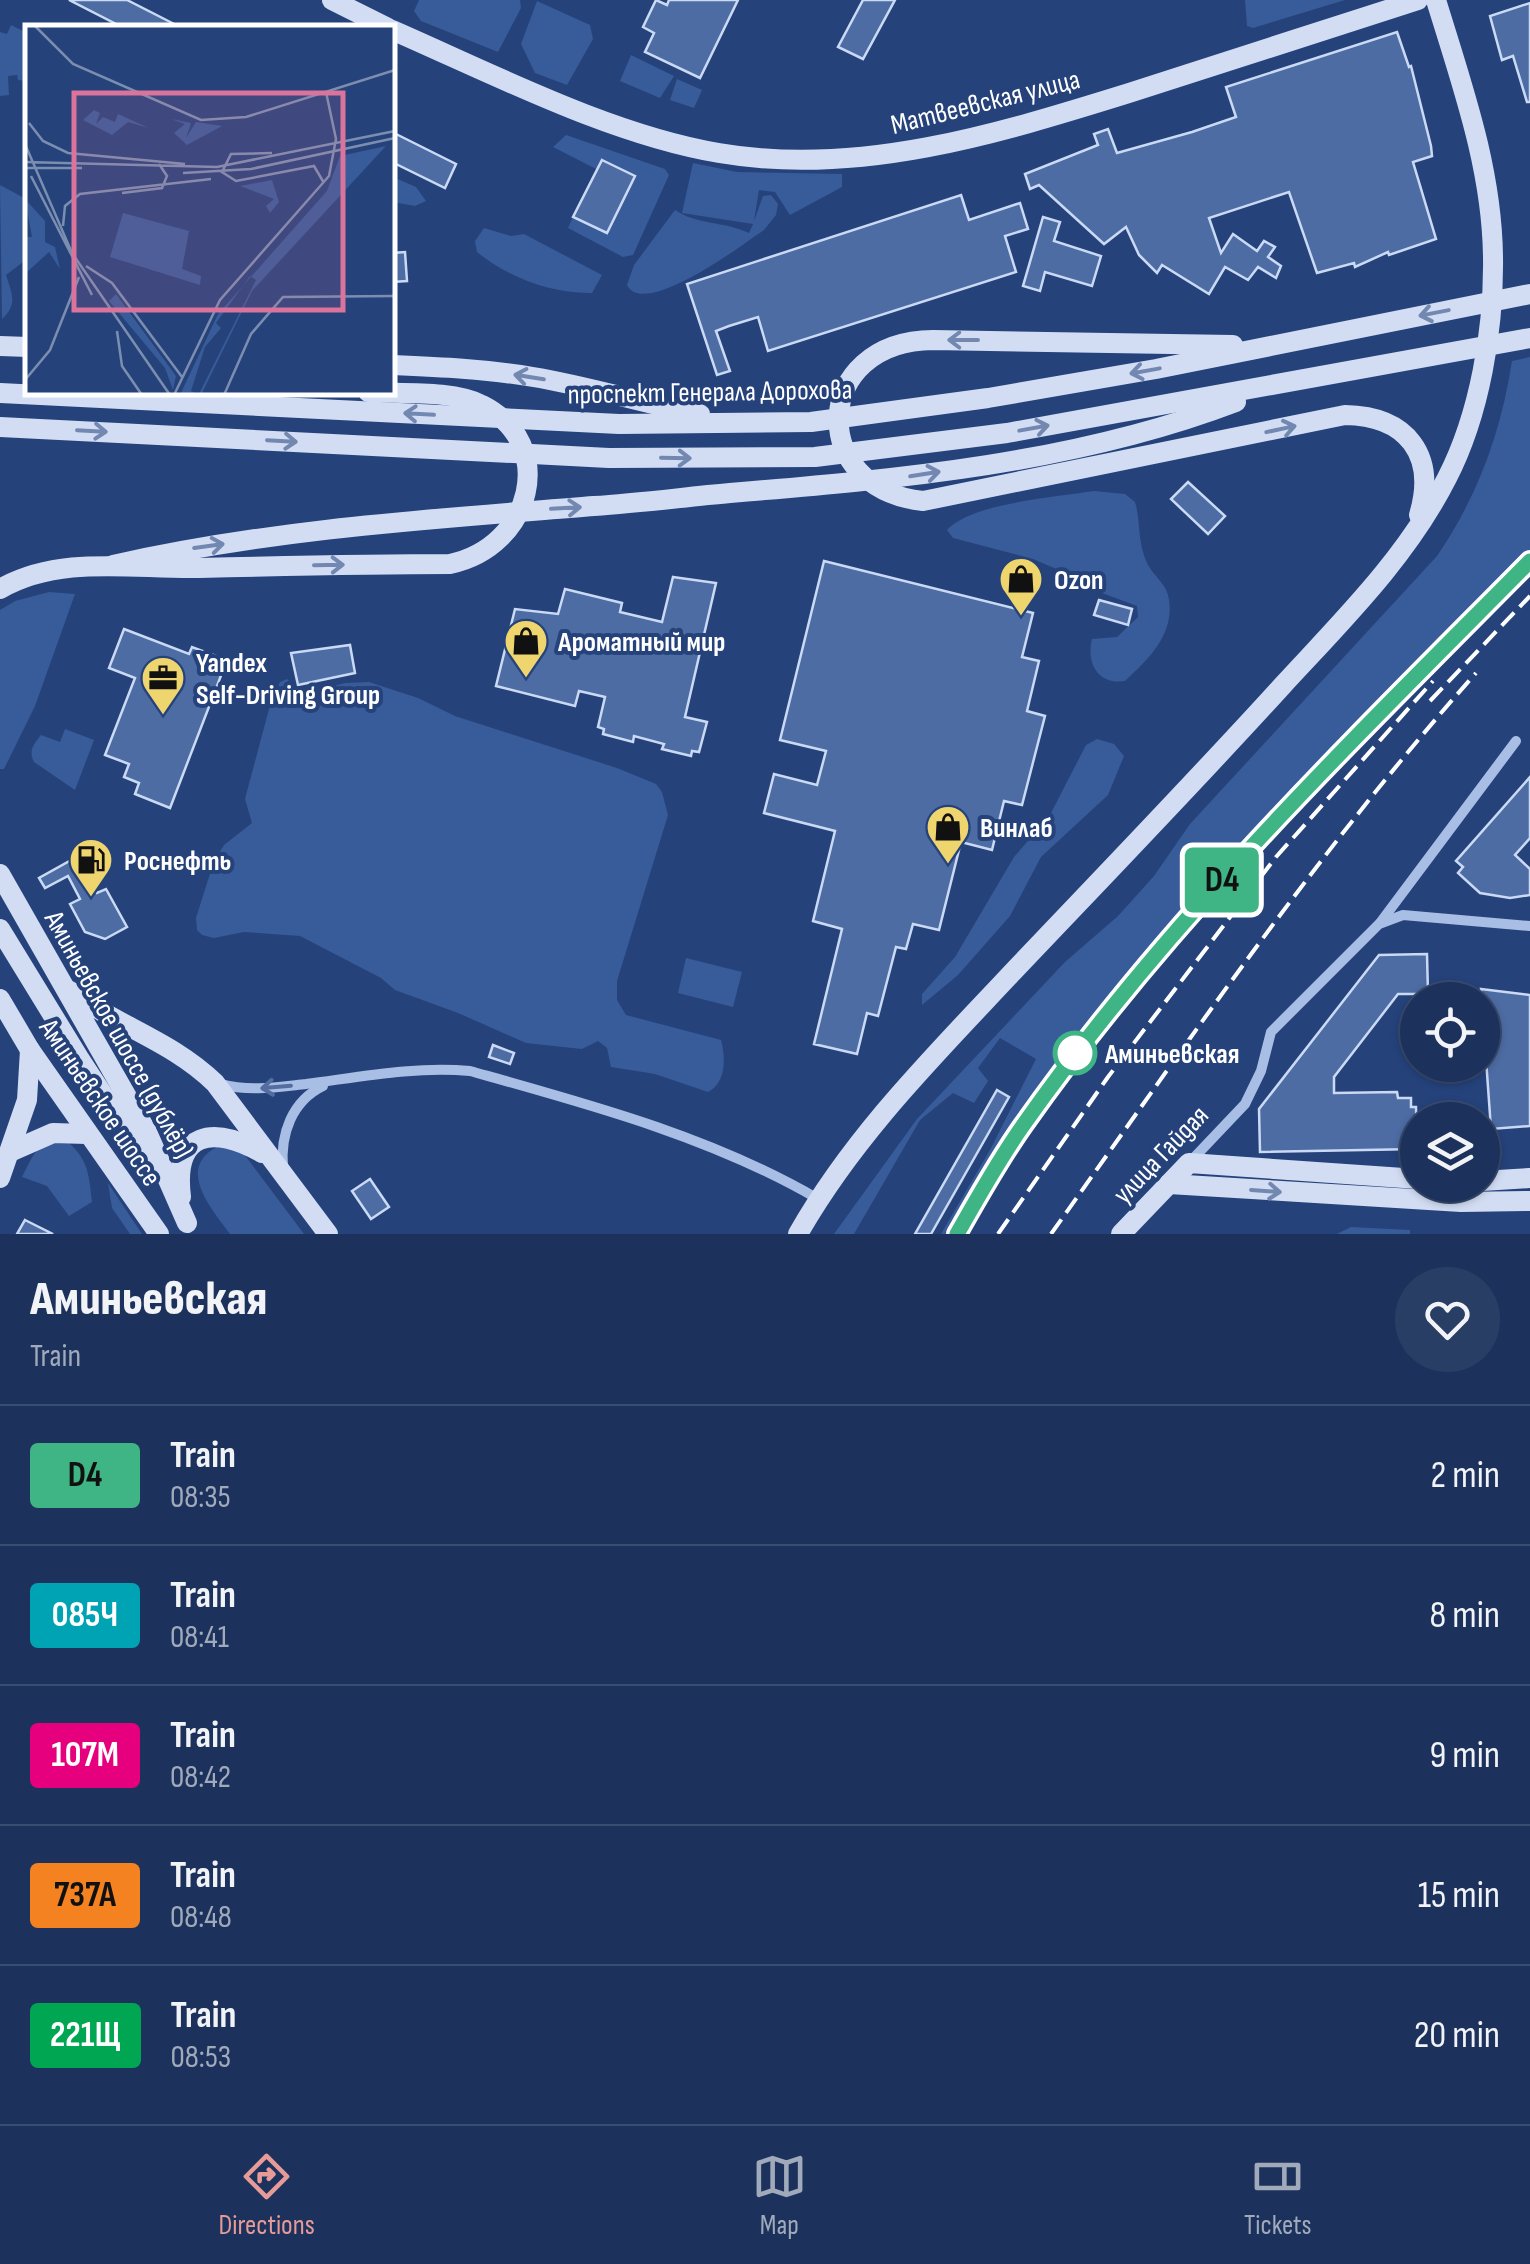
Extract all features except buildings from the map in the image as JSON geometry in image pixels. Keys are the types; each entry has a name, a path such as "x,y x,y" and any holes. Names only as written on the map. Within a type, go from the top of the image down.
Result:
{"main road":[{"name":"Матвеевская улица","path":"332,0 382,25"},
{"name":"Матвеевская улица","path":"395,31 565,105 687,146 737,155 833,158 916,150 980,136 1116,97 1418,0"},
{"path":"798,1234 831,1178 917,1074 1367,594 1423,522 1449,475 1471,413 1489,321 1492,218 1483,162 1436,0"},
{"name":"проспект Генерала Дорохова","path":"65,395 619,424 812,422 932,407 1156,369 1530,294"},
{"path":"0,427 609,458 815,457 1007,433 1530,338"},
{"path":"1274,345 914,340 882,349 849,381 843,394 839,432 851,462 873,486 907,500 940,499 1346,416 1377,418 1397,427 1420,454 1425,474 1425,496 1404,548"},
{"path":"0,346 25,347"},
{"path":"395,365 536,377 644,404 762,424"},
{"path":"0,589 46,572 113,565 182,549 364,524 874,482 1034,456 1138,434 1283,385"},
{"path":"0,391 25,387"},
{"name":"проспект Генерала Дорохова","path":"0,391 25,393"},
{"path":"113,565 186,568 450,564 470,560 498,542 523,505 527,484 524,457 503,420 478,402 395,394"},
{"name":"Аминьевское шоссе (дублёр)","path":"0,874 147,1132 191,1228"},
{"name":"Аминьевское шоссе","path":"0,929 191,1228"},
{"path":"65,986 104,1014 175,1049 215,1083 328,1234"},
{"name":"Аминьевское шоссе","path":"0,999 30,1050 159,1234"},
{"path":"0,1178 27,1100 30,1050"},
{"path":"12,1151 53,1132 87,1134"},
{"path":"191,1228 179,1178 188,1151 201,1139 215,1135 237,1139 270,1157"},
{"path":"1190,1163 1400,1177"},
{"name":"улица Гайдая","path":"1121,1234 1190,1163"},
{"path":"1500,1180 1530,1178"},
{"path":"1169,1184 1461,1202 1530,1201"}],"street":[{"name":"улица Гайдая","path":"1190,1163 1244,1104 1260,1071 1271,1032 1379,924 1516,742"},
{"name":"улица Гайдая","path":"1379,924 1403,916 1530,926"},
{"path":"215,1083 266,1088 443,1068 470,1071 705,1144 772,1172 818,1199"},
{"path":"284,1176 282,1157 293,1110 310,1092 338,1080"}],"shaded area":[{"path":"419,0 520,0 521,8 498,52 421,21 414,11"},
{"path":"1245,0 1345,0 1253,28 1247,26"},
{"path":"537,1 590,25 593,39 567,85 535,73 521,44"},
{"path":"11,25 25,32 25,81 18,80 17,75 8,76 9,95 0,96 0,32 7,34"},
{"path":"631,55 674,76 660,98 620,81"},
{"path":"677,79 702,90 694,108 670,100"},
{"path":"566,135 665,169 669,175 633,255 623,257 568,228 573,217 607,233 635,176 603,160 598,170 553,147"},
{"path":"693,163 737,172 842,174 842,187 790,215 775,192 759,190 754,221 763,196 771,195 778,204 776,215 764,230 694,276 652,293 637,293 627,285 634,265 675,210 692,218 749,233 753,224 682,213"},
{"path":"395,178 416,187 426,201 415,206 395,202"},
{"path":"0,185 25,198 25,261 6,275 12,303 2,319"},
{"path":"484,228 511,236 524,234 602,275 592,293 561,291 531,282 477,252 475,241"},
{"path":"1530,357 1530,551 1173,923 1109,998 1015,1124 948,1234 941,1234 1036,1059 1000,1038 978,1068 988,1081 974,1103 953,1093 920,1120 854,1234 834,1234 917,1119 1065,962 1118,916 1154,876 1190,824 1437,556 1486,463 1512,361"},
{"path":"1094,491 1125,494 1135,502 1144,555 1168,595 1170,608 1165,633 1152,654 1125,681 1108,679 1096,670 1091,656 1092,639 1117,637 1138,617 1137,606 1094,590 1033,559 953,538 947,530 994,507"},
{"path":"49,592 75,594 35,706 4,769 0,769 0,610 15,601"},
{"path":"287,679 296,688 322,689 369,682 418,698 455,716 656,784 668,815 617,981 617,1000 626,1015 721,1040 723,1069 714,1088 708,1092 655,1074 611,1067 607,1048 598,1041 582,1049 526,1043 395,990 381,978 300,936 244,932 214,938 202,935 197,930 196,918 214,861 224,845 252,823 245,799 269,709 280,682"},
{"path":"65,729 94,740 75,790 34,762 32,754 41,735 60,742"},
{"path":"1097,739 1114,744 1124,756 1108,795 1041,857 1010,916 958,975 922,1005 922,994 955,957 1014,857 1050,815 1086,745"},
{"path":"686,958 742,972 733,1007 678,993"},
{"path":"64,1139 86,1167 92,1202 69,1216 47,1186 22,1177 42,1146"},
{"path":"223,1144 238,1146 304,1234 230,1234 213,1212 198,1175 200,1163 208,1153"},
{"path":"108,1183 142,1234 130,1234 112,1208"},
{"path":"1351,1227 1410,1230 1410,1234 1337,1234"}],"railway":[{"path":"956,1234 1024,1124 1139,974 1265,832 1530,561"},
{"path":"1430,701 1530,596"},
{"path":"1051,1234 1309,877 1476,673"},
{"path":"998,1234 1108,1077 1276,857 1433,681"}],"train":[{"name":"D4","path":"957,1234 1021,1128 1077,1050 1178,928 1530,561"}],"place":[{"name":"Ozon","path":"1021,617"},
{"name":"Ароматный мир","path":"526,679"},
{"name":"Yandex Self-Driving Group","path":"163,716"},
{"name":"Винлаб","path":"948,865"},
{"name":"Роснефть","path":"91,898"},
{"name":"Аминьевская","path":"1075,1053"}]}
